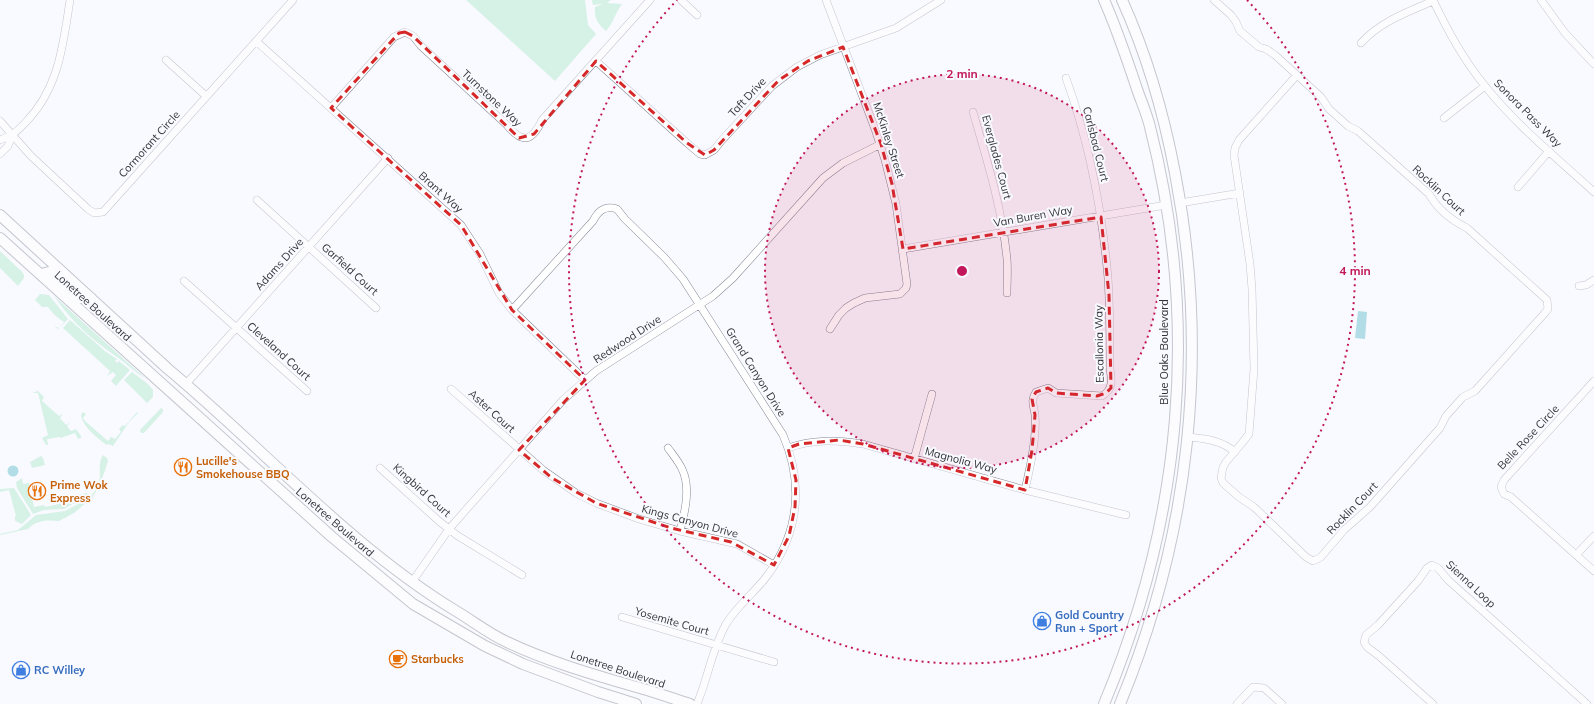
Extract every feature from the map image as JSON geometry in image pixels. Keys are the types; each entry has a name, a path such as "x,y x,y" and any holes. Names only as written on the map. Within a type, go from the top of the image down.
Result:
{"main road":[{"name":"Blue Oaks Boulevard","path":"1104,0 1123,47 1149,124 1166,205 1172,248 1178,326 1176,399 1170,464 1161,525 1148,579 1125,653 1104,704"},
{"path":"1120,704 1146,637 1168,558 1180,499 1191,401 1192,324 1186,245 1180,203 1164,120 1143,54 1122,0"},
{"path":"1166,205 1180,203"},
{"name":"Lonetree Boulevard","path":"0,215 266,458 365,546 440,602 506,642 590,674 690,704"},
{"name":"Lonetree Boulevard","path":"0,238 332,537 402,596 437,619 511,659 548,675 636,704"},
{"name":"Lonetree Boulevard","path":"42,276 49,272 78,298 92,298"},
{"path":"175,396 186,384"},
{"path":"402,596 412,582"}],"street":[{"path":"0,140 12,135 38,108 54,81 59,66 70,0"},
{"name":"Cormorant Circle","path":"12,135 66,190 88,209 94,213 100,213 106,209 293,0"},
{"name":"Turnstone Way","path":"331,108 394,37 405,32 413,36 421,46 507,125 519,138 525,139 534,134 542,120 650,0"},
{"path":"681,0 697,15"},
{"name":"McKinley Street","path":"826,0 881,144 896,204 907,284 903,291 896,295 874,297 854,303 839,315 830,329"},
{"name":"Taft Drive","path":"596,61 687,143 700,154 705,155 714,150 763,95 779,80 808,61 896,28 941,0"},
{"name":"Rocklin Court","path":"1214,0 1231,15 1240,31 1259,47 1266,49 1275,55 1322,97 1329,109 1348,126 1358,131 1429,194 1436,205 1448,216 1455,222 1467,228 1547,300 1548,309 1475,391 1463,397 1446,416 1440,428 1370,507 1344,530 1321,557 1313,561 1306,557 1258,511 1223,483 1221,478 1223,467 1249,434 1254,369 1250,259 1234,155 1237,143 1297,75"},
{"path":"1360,43 1371,33 1388,22 1433,0"},
{"name":"Sonora Pass Way","path":"1433,0 1443,23 1455,43 1485,86 1510,114 1594,192"},
{"path":"1542,0 1565,33 1594,64"},
{"name":"Brant Way","path":"256,40 461,225 480,254 500,293 512,310 586,380"},
{"path":"166,60 206,96"},
{"name":"Carlsbad Court","path":"1066,78 1088,150 1100,217"},
{"path":"1444,118 1485,86"},
{"name":"Everglades Court","path":"973,112 995,189 1003,232 1008,260 1006,293"},
{"path":"0,121 12,135"},
{"path":"0,154 8,146 12,135"},
{"name":"Redwood Drive","path":"412,582 449,529 563,400 605,365 700,305 728,283 823,178 843,163 881,144"},
{"path":"1518,187 1549,151"},
{"name":"Adams Drive","path":"186,384 388,158"},
{"path":"1180,203 1240,193"},
{"name":"Garfield Court","path":"257,200 376,308"},
{"name":"Van Buren Way","path":"903,249 1166,205"},
{"name":"Grand Canyon Drive","path":"512,310 593,221 599,212 609,207 619,210 625,219 664,257 683,279 775,421 788,448 793,462 796,480 795,507 789,536 774,565 758,587 732,615 721,632 697,704"},
{"name":"Escallonia Way","path":"1025,490 1032,450 1035,415 1032,400 1036,392 1048,388 1056,393 1096,396 1106,393 1111,388 1109,289 1100,217"},
{"path":"1579,286 1586,285 1594,280"},
{"name":"Cleveland Court","path":"184,281 307,391"},
{"name":"Belle Rose Circle","path":"1594,381 1504,480 1501,487 1504,494 1511,497 1594,571"},
{"name":"Aster Court","path":"451,389 519,450"},
{"path":"914,459 932,394"},
{"path":"1188,437 1218,442 1228,446 1235,452"},
{"name":"Magnolia Way","path":"788,448 811,442 838,440 863,444 1025,490 1126,515"},
{"path":"668,448 682,469 686,484 686,501 680,531"},
{"name":"Kings Canyon Drive","path":"519,450 552,478 596,503 639,519 680,531 732,542 751,551 774,565"},
{"name":"Kingbird Court","path":"380,468 449,529 522,575"},
{"path":"1576,555 1594,536"},
{"name":"Sienna Loop","path":"1433,704 1367,647 1364,642 1366,635 1378,625 1418,581 1427,568 1432,565 1438,568 1448,580 1587,704"},
{"name":"Yosemite Court","path":"622,617 774,662"},
{"path":"1237,704 1253,687 1264,688 1282,704"}],"highlighted area":[{"path":"405,32 413,36 519,138 534,134 596,61 687,143 705,155 714,150 779,80 808,61 843,47 881,144 892,184 903,249 1101,217 1109,295 1111,388 1106,393 1097,396 1056,393 1048,388 1036,392 1032,399 1035,415 1032,450 1025,490 863,444 839,440 799,444 788,448 796,480 795,507 789,536 774,565 731,542 671,528 596,503 552,478 519,450 585,380 512,310 461,225 331,108 399,33"}],"green space":[{"path":"466,0 585,0 588,25 596,34 555,81"},
{"path":"592,0 611,0 607,3 622,4 606,31 599,23 595,14 595,7 603,4 593,5"},
{"path":"0,251 20,271 21,270 24,275 24,278 18,286 0,268"},
{"path":"40,294 49,295 68,319 59,328 64,322 59,319 48,307 42,307 35,300"},
{"path":"54,296 146,379 91,337 75,322"},
{"path":"70,320 106,352 117,359 115,361 117,363 119,361 130,370 116,386 111,381 116,375 113,372 107,376 110,371 63,328"},
{"path":"132,372 148,384 153,390 153,397 147,403 124,380"},
{"path":"38,391 44,397 42,401 59,416 63,414 60,418 66,425 70,422 67,426 71,431 76,429 81,438 78,439 75,433 60,438 47,439 48,445 46,445 42,438 48,435 38,393 32,393"},
{"path":"161,408 163,409 163,412 144,433 141,433 140,430"},
{"path":"83,412 86,414 83,418 85,421 108,441 111,437 115,439 121,432 119,429 123,425 125,426 137,412 138,413 129,422 113,446 107,445 87,428 81,415"},
{"path":"103,455 108,461 99,487 89,501 87,499 94,493 98,486 100,465"},
{"path":"41,456 45,465 32,468 30,462"},
{"path":"22,478 23,484 29,483 34,507 44,505 45,507 78,500 77,495 87,493 88,495 64,509 44,510 33,514 17,488 16,482"},
{"path":"14,488 31,515 22,524 15,521 16,516 9,490 0,492 0,489"},
{"path":"84,501 87,502 74,513 59,521 42,521 28,529 0,535 18,530 36,515 65,511"}],"water":[{"path":"1358,311 1367,312 1365,339 1355,338"},
{"path":"13,465 17,467 19,471 17,475 13,477 9,475 7,471 9,467"}],"place":[{"name":"Lucille's Smokehouse BBQ","path":"183,467"},
{"name":"Prime Wok Express","path":"37,491"},
{"name":"Gold Country Run + Sport","path":"1042,621"},
{"name":"Starbucks","path":"398,659"},
{"name":"RC Willey","path":"21,670"}]}
